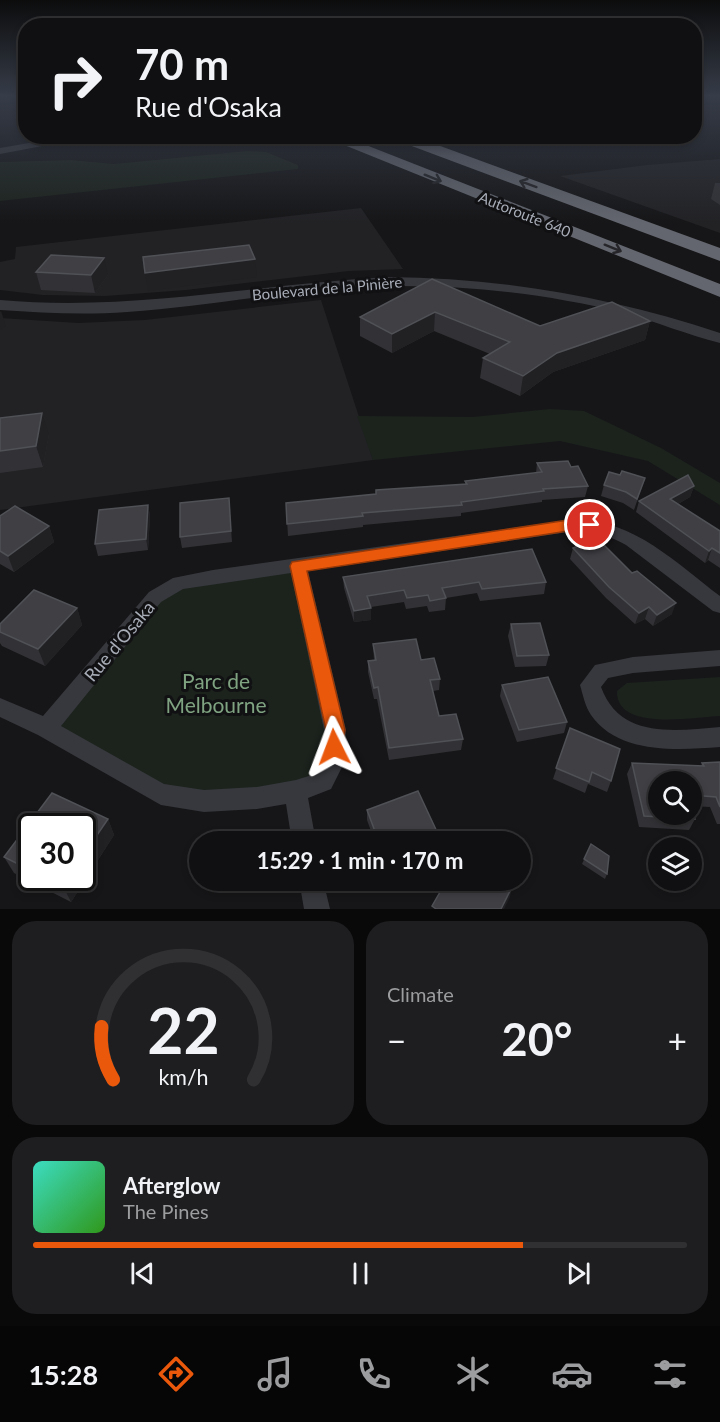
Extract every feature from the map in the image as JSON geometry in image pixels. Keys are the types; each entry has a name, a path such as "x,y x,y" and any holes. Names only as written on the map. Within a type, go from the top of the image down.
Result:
{"highway":[{"name":"Autoroute 640","path":"349,144 720,291"},
{"name":"Autoroute 640","path":"420,144 720,255"}],"street":[{"path":"0,145 18,142"},
{"path":"0,151 42,144"},
{"name":"Boulevard de la Pinière","path":"0,305 45,309 118,309 337,284 399,281 451,282 524,289 597,302 666,320 720,338"},
{"name":"Rue d'Osaka","path":"46,728 155,597 179,583 213,576 298,566 568,526 590,525 606,528 638,545 720,606"},
{"path":"0,707 46,728 161,794 204,801 257,798 296,791 322,782 333,763 335,730 298,566"},
{"path":"720,658 633,665 602,671 590,686 598,708 618,726 647,738 720,737"},
{"path":"296,791 302,831"},
{"path":"313,891 317,909"}],"shaded area":[{"path":"720,159 720,233 560,176 647,165"},
{"path":"361,208 403,269 349,271 186,290 105,296 43,295 0,290 0,262 15,259 16,247"},
{"path":"321,300 373,460 0,510 0,318 78,323 145,320"}],"green space":[{"path":"247,151 266,152 298,165 298,169 0,201 0,162 71,160 114,164"},
{"path":"550,409 584,411 661,448 720,483 720,505 648,461 560,441 373,460 357,416 473,417"},
{"name":"Parc de Melbourne","path":"298,566 333,763 296,791 161,794 46,728 106,656 179,583"},
{"path":"720,677 720,716 676,719 642,717 629,712 620,704 617,691 627,683"}],"building":[{"path":"249,245 255,259 145,273 143,257"},
{"path":"51,255 104,258 91,275 36,272"},
{"path":"432,279 540,326 612,302 650,321 557,353 523,376 483,358 510,342 435,312 392,334 360,317"},
{"path":"42,413 36,446 0,451 0,418"},
{"path":"568,461 571,467 578,466 588,486 543,489 544,491 461,502 462,505 362,513 363,516 287,524 286,503 376,494 376,490 467,484 465,481 542,472 537,463"},
{"path":"622,471 645,478 637,499 626,492 604,485 609,472 620,475"},
{"path":"688,475 694,486 670,499 720,531 720,553 712,548 709,551 639,501"},
{"path":"229,498 231,531 180,537 180,503"},
{"path":"148,505 146,539 95,544 99,510"},
{"path":"15,506 49,526 8,556 0,551 0,516"},
{"path":"597,538 632,573 637,571 676,603 657,615 649,607 639,613 609,587 573,548"},
{"path":"532,549 546,582 482,589 479,582 442,588 446,598 430,601 428,595 407,598 404,590 367,596 371,608 354,611 343,577"},
{"path":"34,590 77,608 38,649 0,632 0,624"},
{"path":"540,623 549,655 517,656 511,624"},
{"path":"416,639 421,660 434,658 440,679 430,680 439,716 456,714 463,739 389,748 378,687 374,688 368,661 376,660 373,644"},
{"path":"548,677 567,722 519,730 502,685"},
{"path":"570,728 620,749 611,781 592,772 589,782 556,768"},
{"path":"720,762 720,807 716,797 702,796 702,771 648,771 648,816 644,816 632,763 704,766 702,763"},
{"path":"418,791 437,831 375,831 367,810"},
{"path":"52,793 95,813 37,813"},
{"path":"96,813 108,819 96,837"},
{"path":"18,838 18,864 4,857"},
{"path":"591,844 609,856 607,874 584,859"},
{"path":"441,891 510,891 501,909 436,909 432,906"}],"route":[{"path":"334,747 335,730 298,566 568,526 590,525"}]}
